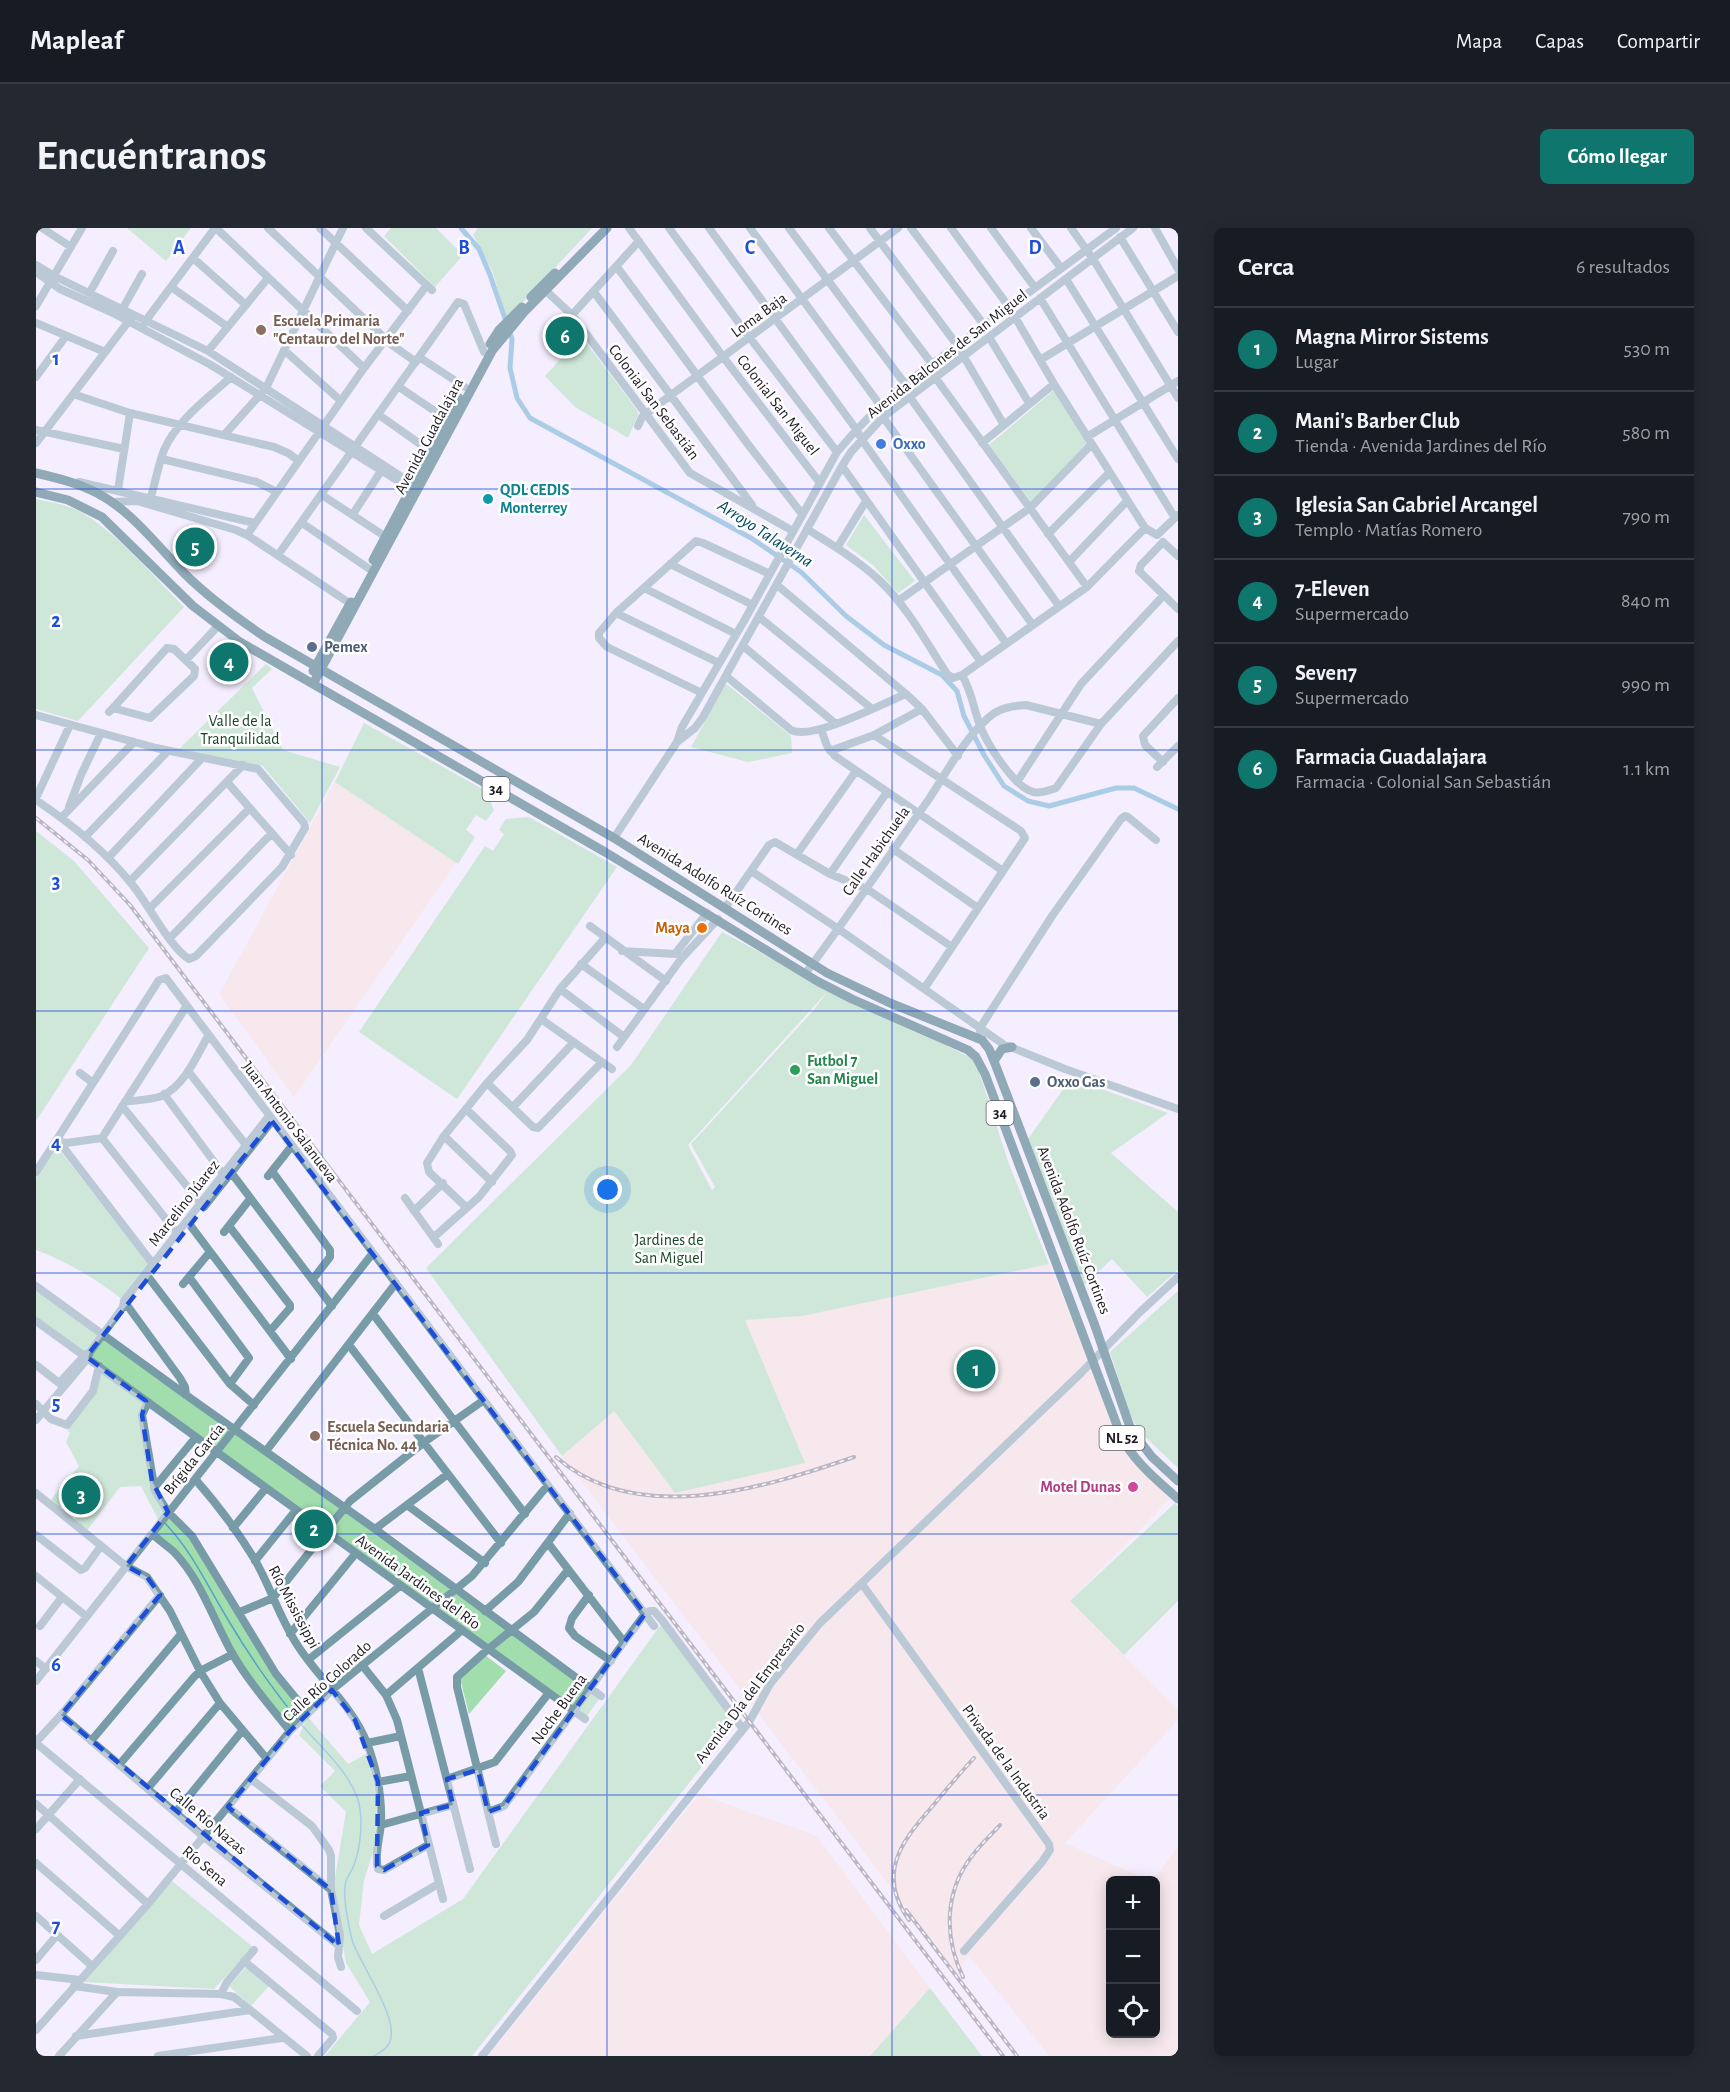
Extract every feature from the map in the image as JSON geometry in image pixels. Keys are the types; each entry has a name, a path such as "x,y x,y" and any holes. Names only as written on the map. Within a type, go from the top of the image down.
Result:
{"main road":[{"name":"Avenida Guadalajara","path":"352,606 368,568 416,487 430,452 484,352 599,228"},
{"name":"Avenida Guadalajara","path":"544,288 607,228"},
{"name":"Avenida Guadalajara","path":"310,682 500,335"},
{"name":"Avenida Adolfo Ruíz Cortines","path":"36,474 68,481 112,502 128,515 187,576 218,603 265,637 614,838 812,964 890,1003 981,1037 994,1061 1103,1349 1131,1430 1146,1451 1178,1481"},
{"name":"Avenida Adolfo Ruíz Cortines","path":"36,492 68,500 102,517 194,606 240,642 718,919 805,974 852,999 958,1045 976,1057 985,1074 1113,1416 1127,1447 1145,1468 1178,1499"},
{"path":"994,1061 1002,1049 1007,1046"}],"street":[{"path":"42,228 71,247"},
{"path":"36,306 82,228"},
{"path":"140,327 216,228 364,368"},
{"path":"268,228 386,339 417,360 465,387"},
{"path":"320,228 408,311"},
{"path":"225,434 266,387 343,228"},
{"path":"247,535 364,368 408,311 430,288 366,228"},
{"name":"Colonial San Miguel","path":"629,228 724,358 820,483"},
{"path":"709,228 856,429 1006,643"},
{"path":"750,228 880,405"},
{"path":"789,228 905,384"},
{"path":"829,228 932,364"},
{"path":"870,228 957,345 1004,425"},
{"name":"Loma Baja","path":"638,426 642,417 898,228"},
{"path":"911,228 984,325"},
{"path":"951,228 1009,307"},
{"path":"991,228 1035,288"},
{"path":"1031,228 1061,268"},
{"path":"1071,228 1174,384 1178,398"},
{"name":"Avenida Balcones de San Miguel","path":"614,838 677,742 682,727 744,621 837,452 880,405 905,384 1114,228"},
{"name":"Avenida Balcones de San Miguel","path":"677,742 695,728 703,717 842,466 862,440 909,396 1133,228"},
{"path":"1155,228 1178,269"},
{"path":"674,230 750,339 837,452"},
{"path":"1120,237 1178,333"},
{"path":"572,315 639,241"},
{"path":"90,292 114,251"},
{"path":"194,258 246,305"},
{"path":"36,265 60,289 129,321 231,377 259,396 321,429 416,487"},
{"path":"617,267 802,514"},
{"path":"36,273 90,292 208,351 266,387 321,429"},
{"path":"123,308 142,274"},
{"path":"1040,360 1178,276"},
{"path":"208,351 268,278"},
{"path":"1066,279 1178,459"},
{"path":"171,287 228,327"},
{"name":"Colonial San Sebastián","path":"544,288 572,315 690,473 793,531"},
{"path":"594,292 754,509"},
{"path":"1015,317 1127,501 1145,528 1157,536 1177,516 1040,298"},
{"path":"278,555 460,302 464,304 484,352"},
{"path":"36,443 40,431 74,394 135,314"},
{"path":"36,323 105,352"},
{"path":"36,377 66,336"},
{"path":"989,337 1029,403"},
{"path":"284,350 341,401"},
{"path":"149,501 171,437 231,377"},
{"path":"935,377 1087,587"},
{"path":"982,443 1054,384"},
{"path":"1087,437 1174,384"},
{"path":"399,387 448,420"},
{"path":"74,394 130,413 274,447 299,461"},
{"path":"909,396 1059,606"},
{"path":"118,490 130,413"},
{"path":"379,416 430,452"},
{"path":"884,417 1032,624"},
{"path":"40,431 124,449"},
{"path":"898,601 1029,508 1091,445"},
{"path":"355,450 381,471 416,487"},
{"path":"162,459 257,482 277,492"},
{"path":"842,466 981,662"},
{"path":"352,514 381,471"},
{"path":"1048,534 1109,473"},
{"path":"68,481 118,490 236,530 278,555 352,606"},
{"path":"322,495 386,537"},
{"path":"128,515 130,507 137,501"},
{"path":"112,502 149,501 203,510 255,523"},
{"path":"837,548 866,501"},
{"path":"1069,562 1127,501"},
{"path":"202,520 203,510"},
{"path":"302,523 368,568"},
{"path":"807,529 868,570 898,601 947,674 953,678 962,675 1087,587 1145,528"},
{"path":"702,693 607,647 599,638 602,628 696,541 771,572"},
{"path":"1178,556 1163,542 1141,565 1139,571 1178,609"},
{"path":"670,564 753,604"},
{"path":"777,585 922,709 958,756"},
{"path":"644,588 736,634"},
{"path":"1017,782 1060,713 1082,684 1163,596"},
{"path":"616,613 719,663"},
{"path":"759,617 871,708"},
{"path":"744,621 753,627"},
{"path":"186,660 218,626"},
{"path":"962,675 972,693 979,727 1017,782 1034,792 1054,789 1101,724 1178,641"},
{"path":"743,646 837,724"},
{"path":"167,648 174,649 186,660 195,669 196,674 152,717 146,718 111,710 167,648"},
{"path":"726,676 791,730 799,733 837,724 906,694"},
{"path":"1178,698 1143,736 1145,745 1160,764 1178,746"},
{"path":"979,727 999,710 1026,705 1101,724"},
{"path":"830,751 874,735 922,709"},
{"path":"692,711 703,717"},
{"path":"36,716 101,733 168,751 243,765 262,771 304,823 303,831 291,855 275,876 196,956 189,959 182,953 130,881 108,858 36,799 70,725"},
{"name":"Calle Habichuela","path":"805,974 979,727"},
{"path":"821,729 830,751 1003,871"},
{"path":"62,818 101,733"},
{"path":"874,735 1021,831 1025,838 924,989"},
{"path":"68,808 134,742"},
{"path":"85,837 168,751"},
{"path":"108,858 202,758"},
{"path":"130,881 243,765"},
{"path":"797,854 856,771"},
{"path":"227,782 291,855"},
{"path":"830,874 887,792"},
{"path":"150,908 250,808"},
{"path":"981,1037 1052,916 1120,819 1123,816 1128,818 1156,840"},
{"path":"170,938 272,833"},
{"path":"725,908 769,845 772,842 779,843 830,874 867,889 952,947"},
{"path":"893,849 978,908"},
{"path":"751,871 924,989 981,1037 1178,1109"},
{"path":"617,1047 666,981 678,957 707,913"},
{"path":"622,951 678,957 718,919"},
{"path":"590,926 666,981"},
{"path":"467,1208 429,1172 427,1167 444,1136 487,1083 527,1040 560,989 605,938"},
{"path":"581,964 644,1010"},
{"name":"Juan Antonio Salanueva","path":"93,1083 159,980 164,978 654,1626"},
{"path":"560,989 624,1037"},
{"path":"102,1138 186,1007"},
{"path":"541,1018 612,1069"},
{"path":"123,1104 156,1098 176,1086 188,1071 208,1036"},
{"path":"981,1037 1007,1046"},
{"path":"513,1107 574,1042"},
{"path":"487,1083 536,1128 541,1126 602,1062"},
{"path":"188,1071 246,1145"},
{"path":"36,1172 58,1142 93,1083 80,1073"},
{"path":"164,1094 250,1199 332,1306"},
{"path":"123,1104 202,1205"},
{"path":"405,1198 436,1241 492,1182 511,1157 510,1151 466,1109"},
{"name":"Marcelino Júarez","path":"228,1172 246,1145 271,1119"},
{"name":"Marcelino Júarez","path":"36,1420 39,1409 104,1334 177,1233 271,1119"},
{"path":"444,1136 492,1182"},
{"path":"58,1142 102,1138"},
{"path":"102,1138 177,1233"},
{"path":"58,1142 153,1264"},
{"path":"291,1147 270,1174 330,1250 330,1257 313,1279"},
{"path":"414,1211 443,1184"},
{"path":"250,1199 227,1229 290,1305 290,1308 270,1331"},
{"name":"Marcelino Júarez","path":"125,1304 190,1225 202,1205"},
{"path":"190,1225 291,1359"},
{"path":"183,1284 209,1253"},
{"name":"Brígida García","path":"36,1682 373,1253"},
{"path":"189,1277 249,1358 230,1384"},
{"name":"Avenida Día del Empresario","path":"482,2056 743,1729 770,1684 820,1623 1178,1277"},
{"path":"148,1278 230,1384 254,1405"},
{"path":"266,1451 396,1283"},
{"name":"Avenida Jardines del Río","path":"36,1286 375,1529 601,1696"},
{"path":"125,1304 180,1378 186,1395"},
{"path":"373,1314 525,1514"},
{"name":"Avenida Jardines del Río","path":"36,1321 87,1355 548,1695 585,1719"},
{"path":"349,1345 501,1543"},
{"path":"36,1365 62,1384"},
{"path":"39,1409 54,1420 64,1425 69,1424 93,1391 99,1366"},
{"path":"240,1612 273,1598 327,1532 343,1508 423,1443 484,1400"},
{"path":"148,1402 142,1412 142,1417 154,1488 168,1512 192,1536 276,1674 308,1713"},
{"path":"154,1488 196,1437"},
{"path":"375,1529 448,1474"},
{"name":"Río Mississippi","path":"195,1479 234,1528 255,1561 290,1634 355,1720 367,1743 378,1782 381,1825 377,1866 380,1870 387,1869 428,1845"},
{"name":"Calle Río Colorado","path":"38,2025 148,1904 290,1731 332,1690 456,1590 485,1563 548,1485"},
{"path":"234,1528 266,1488"},
{"path":"36,1493 126,1566 147,1577 160,1595 200,1671 220,1703 267,1759"},
{"path":"407,1505 485,1563"},
{"path":"255,1561 296,1510"},
{"path":"485,1611 518,1582 570,1514"},
{"path":"152,1534 173,1552 195,1580 232,1654 290,1731"},
{"path":"36,1535 81,1570 101,1546"},
{"path":"548,1543 624,1642"},
{"path":"290,1634 356,1553"},
{"path":"496,1844 457,1681 459,1674 541,1605 568,1570"},
{"path":"36,1576 86,1616"},
{"name":"Privada de la Industria","path":"862,1584 1049,1844 1050,1850 1042,1862 964,1951"},
{"path":"308,1660 400,1586"},
{"path":"36,1742 160,1595"},
{"path":"589,1595 572,1618 569,1628 572,1633 610,1661"},
{"path":"39,1622 62,1597"},
{"path":"645,1614 652,1611 657,1614 743,1729"},
{"name":"Noche Buena","path":"488,1812 504,1806 645,1614"},
{"path":"386,1695 461,1631"},
{"path":"91,1741 181,1634"},
{"path":"119,1765 200,1671 232,1654"},
{"path":"36,1661 46,1669"},
{"path":"362,1665 386,1695 397,1720 442,1899"},
{"path":"418,1668 470,1869"},
{"path":"447,1779 492,1765 499,1760 548,1695"},
{"path":"148,1788 220,1703"},
{"name":"Calle Río Nazas","path":"61,1715 204,1837 340,1944"},
{"path":"176,1812 242,1731"},
{"path":"367,1743 401,1736"},
{"name":"Río Sena","path":"36,1742 357,2010"},
{"path":"378,1782 411,1776"},
{"path":"36,1830 80,1779"},
{"path":"251,1779 318,1833 331,1857 331,1890 340,1944 338,1958 342,1967"},
{"path":"36,1804 148,1904"},
{"path":"381,1825 453,1805"},
{"path":"228,1807 331,1890"},
{"path":"36,1863 120,1936"},
{"path":"384,1916 438,1884"},
{"path":"36,1916 92,1966"},
{"path":"36,1959 57,1935"},
{"path":"222,1992 227,1982 254,1950"},
{"path":"244,1961 332,2034 333,2038 318,2056"},
{"path":"36,1975 117,1992 222,1992 234,1997 307,2056"},
{"path":"59,2056 117,1992"},
{"path":"76,2036 250,2010"},
{"path":"159,2056 282,2038"}],"highlighted area":[{"path":"272,1121 645,1614 504,1806 488,1812 478,1770 447,1779 453,1805 421,1813 428,1845 384,1870 377,1866 378,1782 355,1720 332,1690 290,1731 228,1807 331,1890 339,1946 61,1715 160,1595 147,1577 126,1566 168,1512 152,1481 142,1415 146,1401 88,1358 90,1352"}],"shaded area":[{"path":"335,782 456,863 294,1097 219,994"},
{"path":"1049,1264 1091,1365 1116,1439 1170,1499 1070,1601 1178,1710 1178,1720 1065,1843 1139,1876 1106,1876 1106,2038 1160,2038 1160,1876 1156,1876 1178,1846 1178,2056 1049,2056 969,1956 956,1973 562,1456 614,1411 675,1493 804,1463 745,1320 802,1316"},
{"path":"699,1794 817,1836 930,1988 870,2056 488,2056"}],"green space":[{"path":"127,228 191,228 166,261"},
{"path":"391,228 436,228 463,255 435,287 384,236"},
{"path":"478,228 592,228 507,319 492,270 473,235"},
{"path":"581,336 637,410 638,415 628,438 575,407 545,376"},
{"path":"1054,390 1088,445 1031,502 989,445"},
{"path":"36,499 67,506 91,518 133,554 184,607 78,721 36,709"},
{"path":"864,515 915,581 898,593 873,565 846,545"},
{"name":"Valle de la Tranquilidad","path":"266,664 272,669 252,688 283,750 340,767 310,823 263,766 179,749"},
{"path":"725,685 728,685 791,736 792,753 748,762 691,747"},
{"path":"364,723 486,791 494,810 486,821 476,815 466,830 475,837 458,864 335,782"},
{"path":"529,817 617,867 457,1099 359,1032 485,846 493,851 504,834 499,830 506,819"},
{"path":"36,831 74,861 149,948 36,1121"},
{"name":"Jardines de San Miguel","path":"722,932 829,989 975,1060 1009,1164 1049,1264 802,1316 745,1320 805,1463 675,1493 614,1411 562,1456 426,1268 631,1065","holes":["827,992 813,1011 691,1144 715,1187 712,1190 688,1145"]},
{"path":"1071,1078 1168,1113 1111,1153 1178,1212 1178,1270 1147,1297 1112,1259 1084,1285 1028,1139"},
{"path":"57,1147 149,1264 123,1300 81,1272 36,1250 36,1178"},
{"path":"36,1291 99,1335 87,1351 83,1351 36,1318"},
{"path":"1178,1291 1178,1468 1140,1432 1130,1415 1110,1352"},
{"path":"104,1339 230,1431 216,1447 90,1356"},
{"path":"99,1366 148,1402 143,1409 153,1485 168,1512 185,1528 276,1674 308,1713 290,1731 260,1693 183,1564 152,1534 160,1523 141,1486 120,1487 85,1533 72,1523 97,1488 84,1478 58,1511 48,1503 79,1466 66,1442 70,1433 64,1425 93,1391"},
{"path":"235,1429 601,1696 585,1719 217,1452"},
{"path":"1175,1503 1178,1506 1178,1601 1124,1655 1070,1601"},
{"path":"662,1623 736,1724 472,2056 325,2056 370,2002 346,1963 333,1889 346,1812 320,1786 335,1771 299,1735 308,1717 348,1764 368,1753 377,1803 375,1846 364,1880 359,1925 372,1954 463,1899"},
{"path":"485,1655 506,1671 469,1714 460,1678"},
{"path":"172,1881 253,1947 214,1989 84,1982"},
{"path":"246,1967 269,1986 251,2006 229,1986"},
{"path":"930,1988 982,2056 870,2056"}],"waterway":[{"name":"Arroyo Talaverna","path":"461,228 479,249 490,275 512,339 510,368 517,398 530,418 751,538 801,572 846,616 884,645 942,675 957,691 964,716 984,755 1004,786 1028,801 1049,806 1116,788 1134,788 1178,809"},
{"path":"164,1522 192,1559 253,1660 297,1719"},
{"path":"302,1725 346,1777 359,1805 360,1840 354,1865 346,1881 346,1910 352,1940 379,1993 390,2023 391,2035 388,2045 374,2056"}],"railway":[{"path":"36,818 88,860 130,905 1003,2056"},
{"path":"556,1457 588,1479 624,1491 662,1496 702,1495 742,1489 781,1480 854,1457"},
{"path":"909,1920 899,1904 895,1888 896,1860 910,1834 974,1758"},
{"path":"963,1977 952,1947 950,1931 952,1900 963,1870 975,1852 1000,1825"},
{"path":"906,1910 1017,2056"}],"place":[{"name":"Escuela Primaria \"Centauro del Norte\"","path":"261,330"},
{"name":"Farmacia Guadalajara","path":"565,336"},
{"name":"Oxxo","path":"881,444"},
{"name":"QDL CEDIS Monterrey","path":"488,499"},
{"name":"Seven7","path":"195,547"},
{"name":"Pemex","path":"312,647"},
{"name":"7-Eleven","path":"229,662"},
{"name":"Maya","path":"702,928"},
{"name":"Futbol 7 San Miguel","path":"795,1070"},
{"name":"Oxxo Gas","path":"1035,1082"},
{"name":"Magna Mirror Sistems","path":"976,1369"},
{"name":"Escuela Secundaria Técnica No. 44","path":"315,1436"},
{"name":"Motel Dunas","path":"1133,1487"},
{"name":"Iglesia San Gabriel Arcangel","path":"81,1495"},
{"name":"Mani's Barber Club","path":"314,1529"}]}
